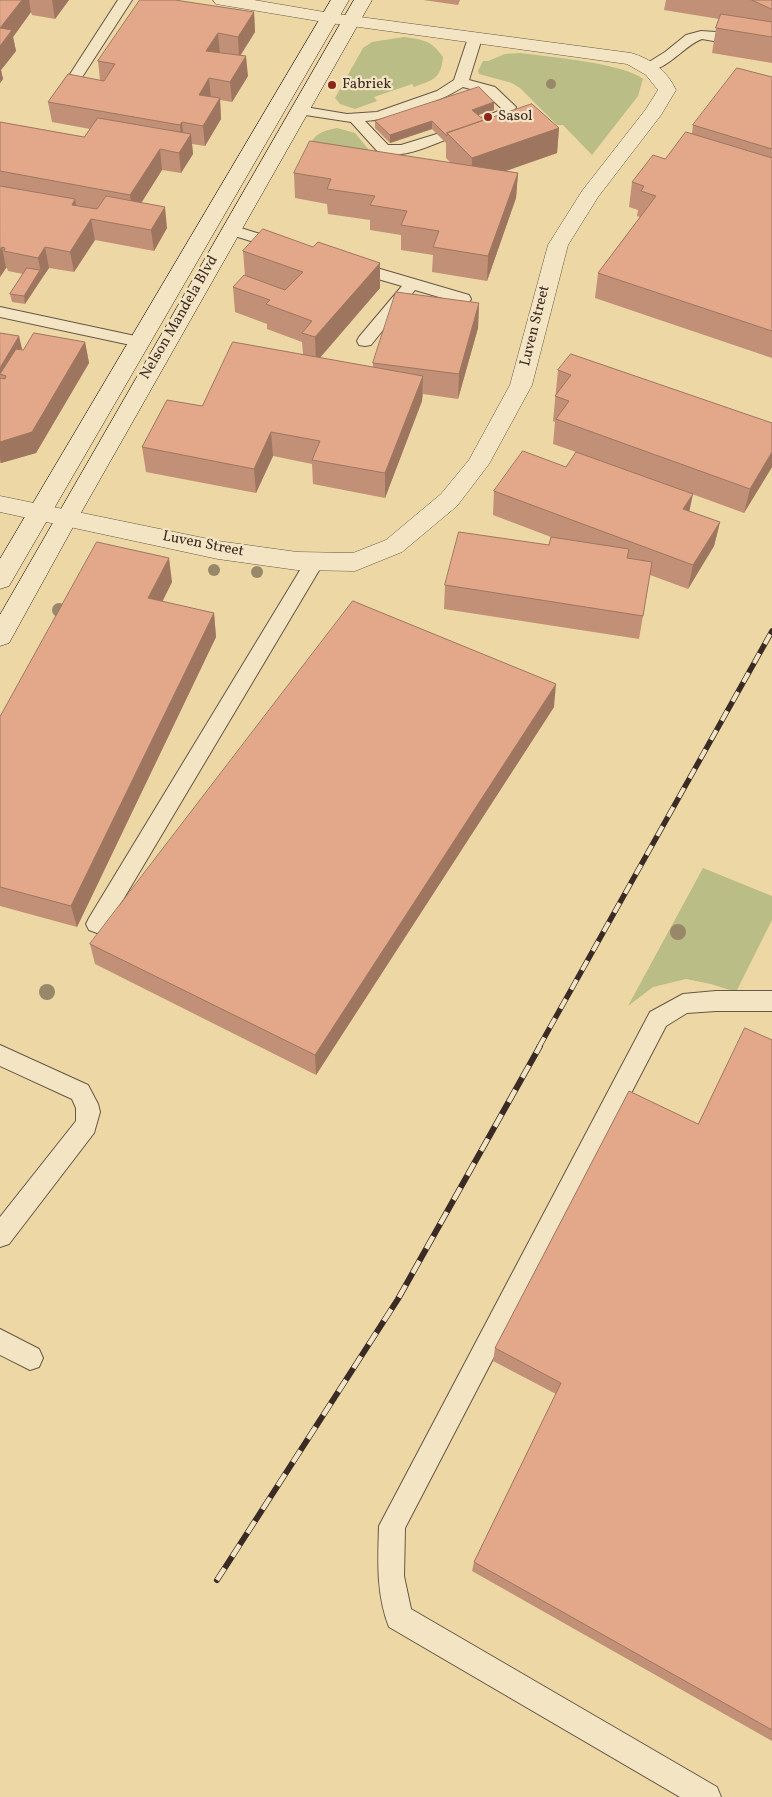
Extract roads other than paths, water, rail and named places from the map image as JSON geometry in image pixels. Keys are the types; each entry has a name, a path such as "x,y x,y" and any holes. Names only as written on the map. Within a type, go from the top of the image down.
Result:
{"street":[{"name":"Luven Street","path":"0,504 218,550 297,562 355,562 394,546 449,500 478,464 521,385 558,245 589,195 654,111 667,90 663,80 648,67 631,59 475,38 404,26 352,21 335,9 222,0"},
{"name":"Nelson Mandela Blvd","path":"0,637 66,518 363,0"},
{"name":"Nelson Mandela Blvd","path":"0,580 335,9"}],"lane":[{"path":"70,85 125,0"},
{"path":"648,67 670,55 691,38 701,35 716,36 772,47"},
{"path":"299,110 383,120 442,100 458,84 475,38"},
{"path":"458,84 468,98"},
{"path":"458,84 490,90 509,107 507,113 484,119"},
{"path":"356,118 359,124 384,150 392,151 404,144 429,137"},
{"path":"231,230 298,250"},
{"path":"336,261 463,299"},
{"path":"365,341 412,284"},
{"path":"0,312 140,342"},
{"path":"97,924 315,562"},
{"path":"707,1797 399,1616 391,1576 392,1526 658,1019 684,1004 716,1001 772,1000"},
{"path":"0,1055 80,1092 86,1101 90,1115 86,1126 0,1236"},
{"path":"0,1341 30,1358"}],"railway":[{"path":"539,1047 772,631"},
{"path":"217,1580 398,1299 540,1046"}],"place":[{"name":"Fabriek","path":"332,85"},
{"name":"Sasol","path":"488,117"}]}
